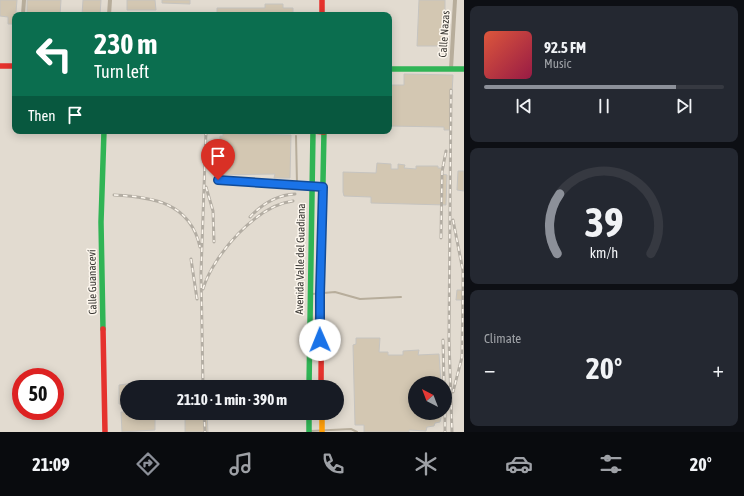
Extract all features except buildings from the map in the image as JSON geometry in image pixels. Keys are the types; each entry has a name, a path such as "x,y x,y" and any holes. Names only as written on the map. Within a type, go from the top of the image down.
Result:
{"main road":[{"path":"322,0 322,12"},
{"path":"0,66 12,66"},
{"path":"392,69 464,69"},
{"name":"Calle Guanaceví","path":"104,134 101,222 105,432"},
{"name":"Avenida Valle del Guadiana","path":"309,380 309,294 313,134"},
{"name":"Avenida Valle del Guadiana","path":"321,380 320,294 324,134"},
{"path":"309,420 309,431"},
{"path":"322,420 322,431"}],"street":[{"path":"24,0 24,12"},
{"path":"109,12 110,0"},
{"name":"Calle Nazas","path":"451,69 455,0"}],"lane":[{"path":"296,136 297,184"},
{"path":"218,180 297,184 323,187"},
{"path":"309,294 336,292 360,299 401,297"},
{"path":"309,431 351,429 357,432"}],"shaded area":[{"path":"0,0 464,0 464,432 0,432"}],"railway":[{"path":"451,90 449,339 452,432"},
{"path":"203,380 201,273 206,134"},
{"path":"441,238 442,172 446,151"},
{"path":"206,187 213,211 214,242"},
{"path":"250,217 270,201 282,196 295,194"},
{"path":"114,195 155,200 178,211 188,220 195,232 200,247"},
{"path":"203,289 216,261 238,234 265,212 279,205 293,201"},
{"path":"453,220 463,271 462,357 453,392"},
{"path":"191,259 197,299"},
{"path":"443,340 444,376"},
{"path":"204,420 205,432"},
{"path":"445,420 445,432"}],"traffic: fast":[{"path":"392,69 464,69"},
{"path":"103,329 101,222 104,134"},
{"path":"309,380 313,134"},
{"path":"322,230 324,134"},
{"path":"309,420 309,432"}],"traffic: slow":[{"path":"322,420 322,432"}],"traffic: jam":[{"path":"322,0 322,12"},
{"path":"0,66 12,66"},
{"path":"321,380 322,230"},
{"path":"103,329 105,432"}],"route":[{"path":"218,180 323,187 320,340"}]}
